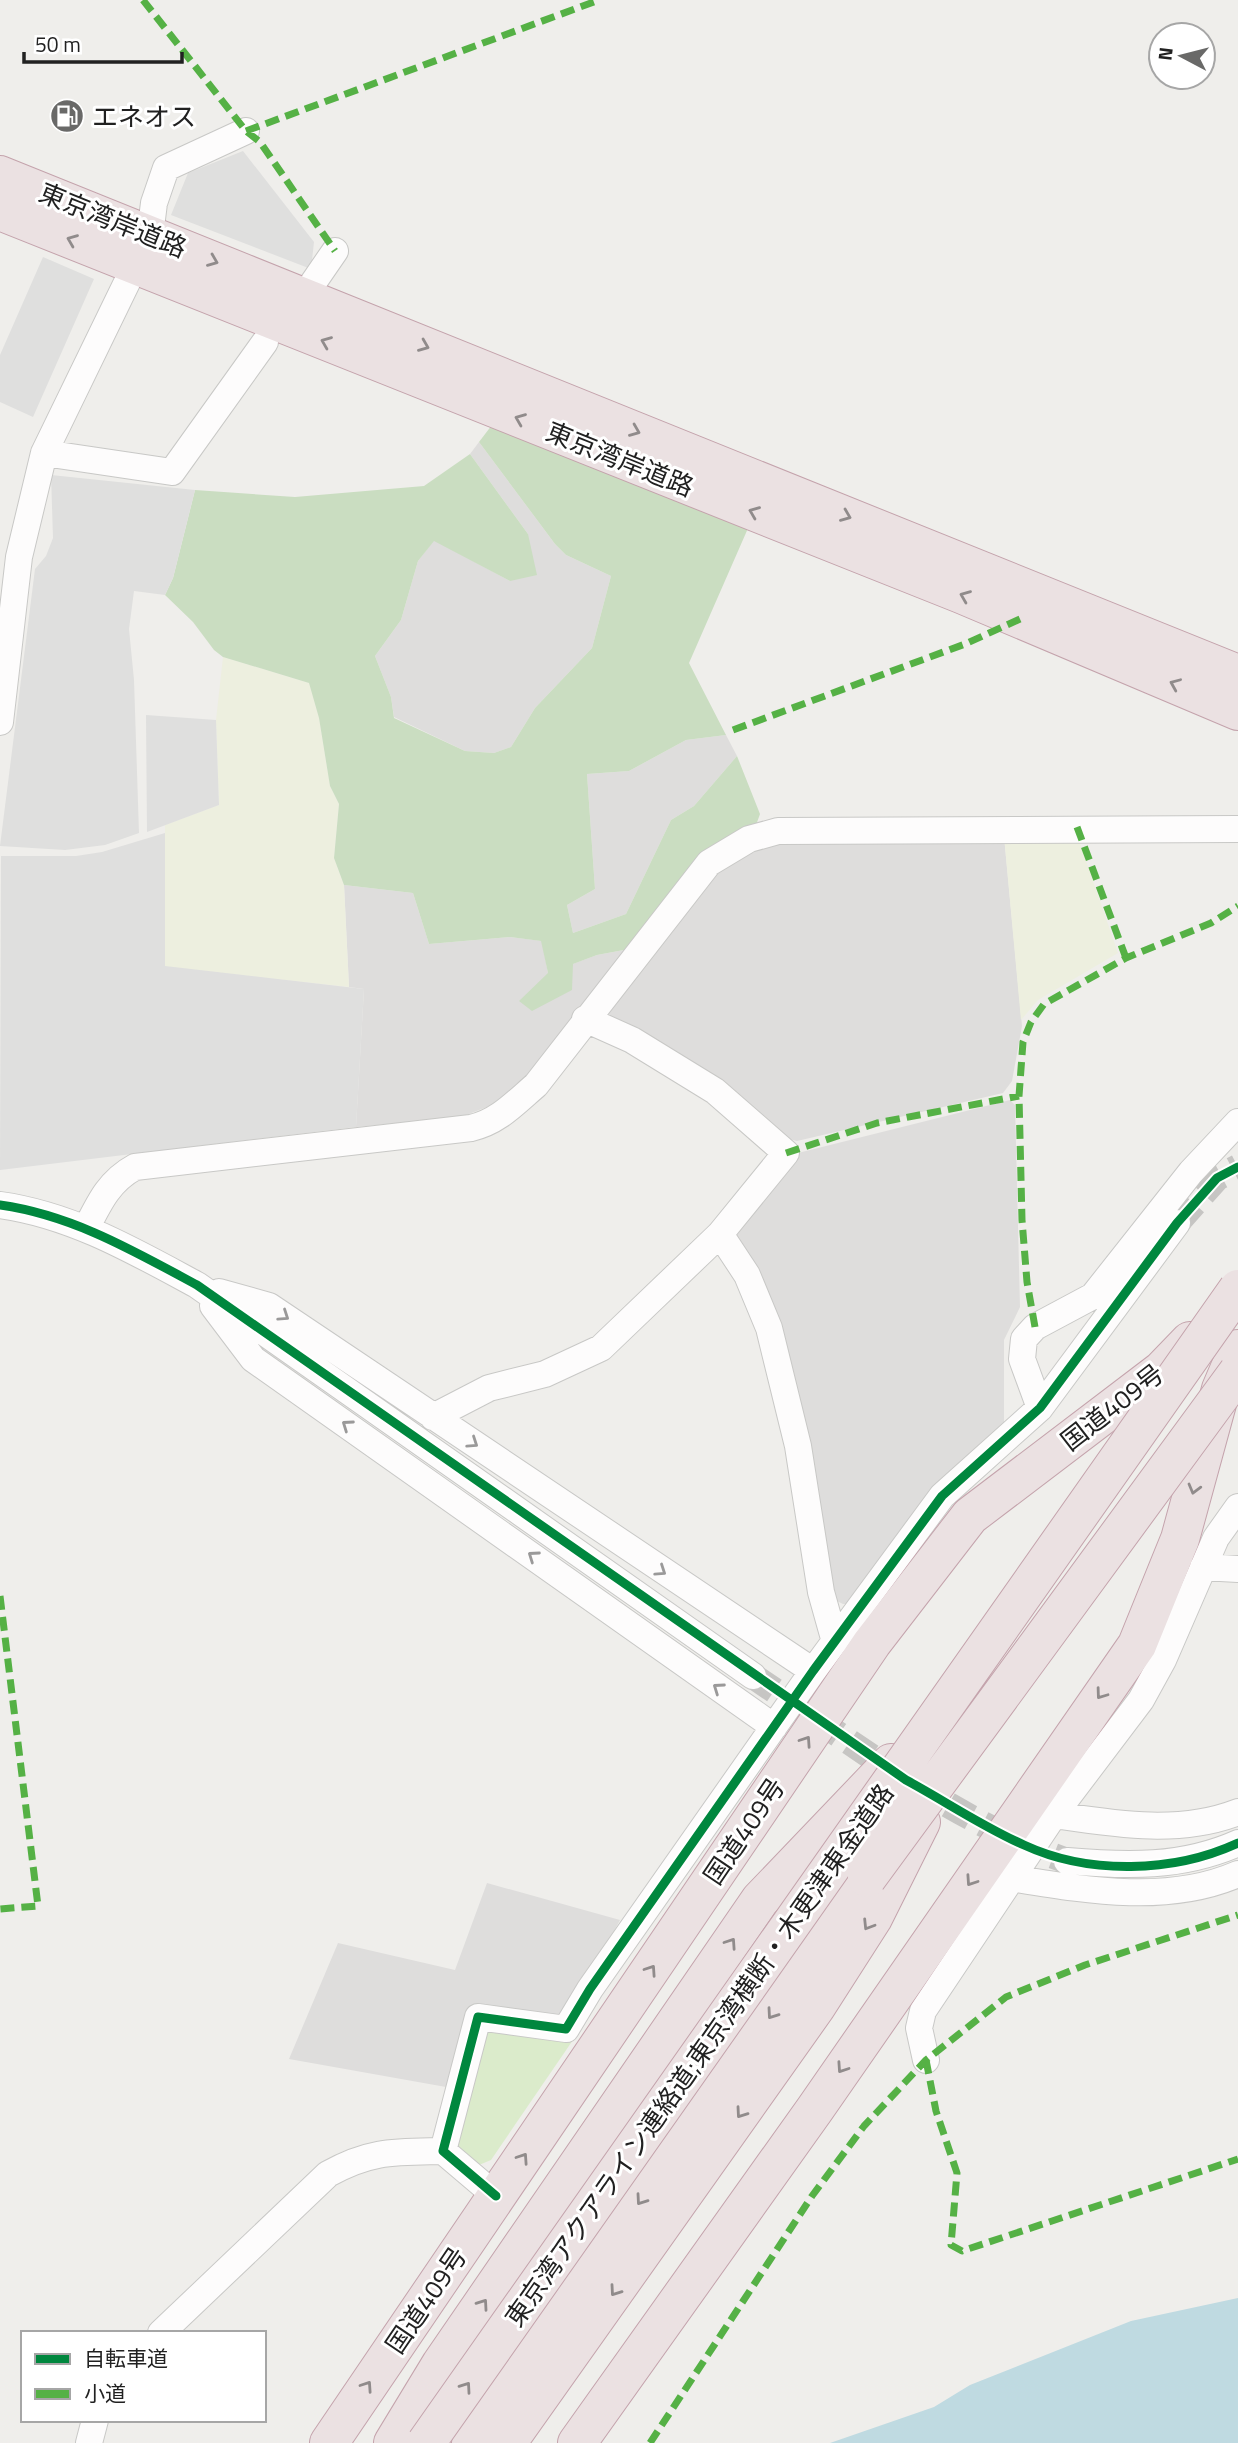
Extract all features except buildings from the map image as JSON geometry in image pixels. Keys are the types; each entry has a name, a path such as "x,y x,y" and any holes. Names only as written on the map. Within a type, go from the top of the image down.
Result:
{"highway":[{"name":"東京湾岸道路","path":"0,175 143,251 1238,711"},
{"name":"東京湾岸道路","path":"0,211 143,251 1238,674"},
{"name":"国道409号","path":"329,2443 872,1643 970,1516 1162,1370 1238,1290"},
{"name":"東京湾アクアライン連絡道;東京湾横断・木更津東金道路","path":"426,2443 1238,1290"},
{"path":"393,2443 441,2364 760,1900 900,1753 1162,1408 1238,1297"},
{"name":"東京湾アクアライン連絡道;東京湾横断・木更津東金道路","path":"471,2443 867,1878 1237,1358"},
{"path":"507,2443 816,2007 873,1918 971,1720 1237,1358"},
{"path":"577,2443 815,2109 1043,1775 1137,1645 1180,1539 1221,1389 1237,1358"}],"street":[{"path":"0,722 6,620 44,453 143,251 154,203 166,168 246,131"},
{"path":"313,283 335,251"},
{"path":"44,453 172,472 265,342"},
{"path":"86,1229 102,1197 117,1177 135,1167 486,1125 501,1116 536,1085 584,1019 709,863 749,839 778,831 1238,829"},
{"path":"433,1417 489,1388 545,1374 601,1348 720,1234 786,1153 715,1091 632,1040 584,1019"},
{"path":"1040,1408 1022,1359 1024,1339 1035,1327 1093,1296 1191,1172 1238,1122"},
{"path":"0,1205 67,1220 197,1285 753,1676"},
{"path":"443,2151 478,2017 566,2029 590,1989 813,1671 942,1496 1040,1408 1177,1223"},
{"path":"720,1234 747,1275 769,1328 798,1446 821,1592 835,1642"},
{"path":"197,1285 269,1306 813,1671"},
{"path":"197,1285 253,1359 774,1727"},
{"path":"926,2060 919,2028 923,2011 1054,1815 1141,1700 1163,1660 1216,1538 1238,1507"},
{"path":"1203,1567 1238,1569"},
{"path":"1054,1815 1118,1824 1170,1826 1201,1824 1238,1812"},
{"path":"1067,1861 1116,1866 1171,1864 1238,1843"},
{"path":"1011,1878 1069,1888 1170,1893 1215,1884 1238,1874"},
{"path":"163,2331 328,2174 356,2158 377,2153 443,2151 496,2196"},
{"path":"89,2443 94,2422"}],"shaded area":[{"path":"243,151 314,242 311,269 171,215 188,173"},
{"path":"43,257 94,279 33,417 0,402 0,355"},
{"path":"479,442 555,544 566,555 611,576 592,648 535,708 511,747 494,753 465,751 394,717 391,697 375,656 401,620 418,561 434,540 510,581 528,534 470,454"},
{"path":"51,475 195,490 173,578 165,595 134,591 129,629 134,680 139,833 105,845 65,850 0,846 35,569 46,556 53,538"},
{"path":"146,715 216,720 219,805 147,832"},
{"path":"726,735 737,756 694,806 671,820 626,914 573,933 567,905 595,889 587,774 629,771 686,740"},
{"path":"165,833 165,966 364,989 356,1127 0,1170 1,856 76,856 102,852"},
{"path":"1004,836 1022,1026 1012,1081 1003,1093 797,1141 777,1136 595,1017 712,868 778,840"},
{"path":"344,885 413,893 429,944 510,937 542,941 548,973 597,955 629,949 547,1060 497,1103 461,1117 356,1127 364,989 349,987"},
{"path":"1010,1100 1015,1105 1020,1307 1004,1340 1004,1422 937,1486 852,1604 843,1604 831,1598 800,1440 728,1234 790,1155"},
{"path":"487,1883 620,1920 565,2022 446,2087 289,2059 338,1943 455,1970"}],"green space":[{"path":"495,421 749,526 689,663 726,735 686,740 629,771 587,774 595,889 567,905 573,933 626,914 671,820 694,806 737,756 760,814 755,828 629,949 597,955 573,964 572,990 532,1011 519,1001 548,973 541,941 510,937 429,944 413,893 344,885 334,858 339,804 330,786 319,718 309,683 223,657 165,595 173,578 195,490 295,497 424,486 470,454 528,534 537,575 510,581 434,541 418,561 401,620 375,656 391,697 394,718 465,751 494,753 511,747 535,708 592,648 611,576 566,555 555,544 479,442"},
{"path":"223,657 309,683 319,718 330,786 339,804 334,858 344,885 349,987 165,967 165,825 219,805 216,720"},
{"path":"1077,835 1118,953 1038,1000 1021,1020 1004,836"},
{"path":"494,2024 573,2040 491,2160 479,2165 457,2150 455,2132 481,2033"}],"water":[{"path":"1238,2298 1238,2443 830,2443 934,2407 970,2385 1131,2321"}],"tunnel":[{"path":"1177,1223 1217,1178 1238,1167"},
{"path":"753,1676 943,1802 1025,1844 1067,1861"}],"marked path":[{"path":"143,0 246,131 260,142 335,251"},
{"path":"246,131 599,0"},
{"path":"733,730 965,644 1020,619"},
{"path":"1077,827 1126,958"},
{"path":"1035,1327 1027,1282 1022,1220 1019,1096 1023,1042 1031,1022 1044,1004 1126,958 1211,923 1238,906"},
{"path":"786,1153 877,1123 1019,1096"},
{"path":"0,1596 38,1906 0,1909"},
{"path":"650,2443 812,2196 864,2126 926,2060 1006,1997 1085,1965 1238,1915"},
{"path":"926,2060 936,2111 957,2173 951,2245 962,2251 1238,2159"}],"cycle path":[{"path":"496,2196 443,2151 478,2017 566,2029 590,1989 813,1671 942,1496 1040,1408 1177,1223 1217,1178 1238,1167"},
{"path":"0,1205 52,1217 102,1236 197,1285 906,1780 994,1830 1049,1855 1103,1865 1159,1865 1213,1853 1238,1843"}],"place":[{"name":"エネオス","path":"67,116"}]}
